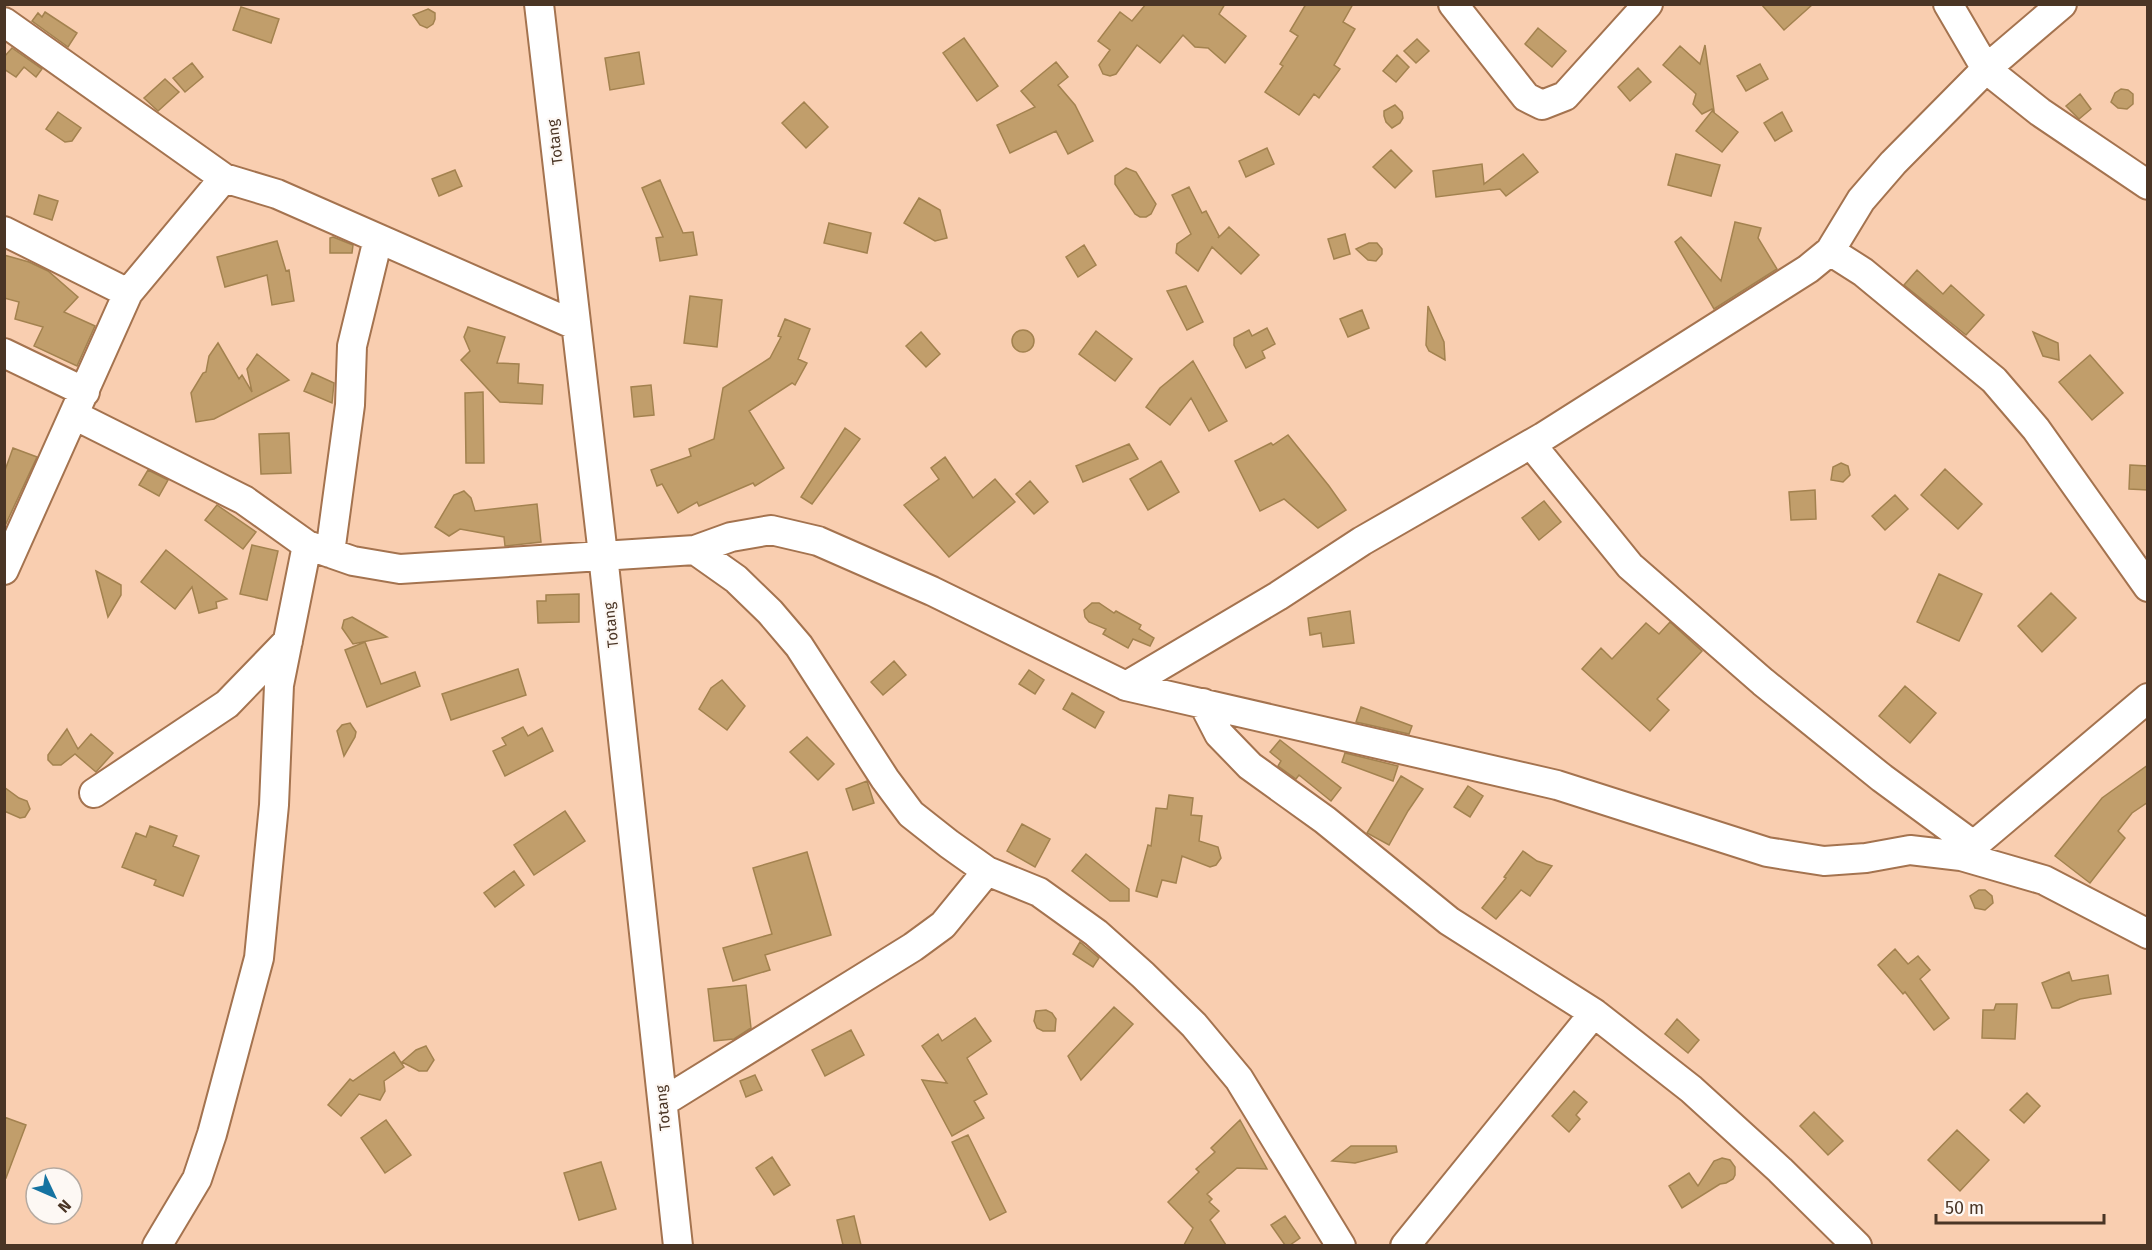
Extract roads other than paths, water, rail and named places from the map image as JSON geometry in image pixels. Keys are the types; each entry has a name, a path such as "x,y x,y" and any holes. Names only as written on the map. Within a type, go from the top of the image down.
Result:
{"street":[{"name":"Totang","path":"539,4 603,555 678,1245"},
{"path":"1453,4 1526,97 1542,105 1565,96 1648,4"},
{"path":"1948,4 1986,69 2040,112 2148,185"},
{"path":"1126,686 1278,596 1362,541 1531,444 1808,269 1830,251 1861,200 1893,163 1986,69 2062,4"},
{"path":"4,22 224,178 277,194 575,325"},
{"path":"4,570 128,293 224,178"},
{"path":"4,231 128,293"},
{"path":"157,1245 197,1179 212,1134 259,958 274,806 279,685 288,641 319,549 350,405 352,346 378,239"},
{"path":"1830,251 1863,272 1994,380 2036,429 2148,587"},
{"path":"4,353 79,403 244,500 319,549 353,561 400,569 695,550 731,537 771,530 818,541 932,591 1126,686 1557,785 1767,852 1824,861 1866,858 1910,850 1967,851 2044,880 2148,934"},
{"path":"1531,444 1630,566 1967,851"},
{"path":"695,550 736,579 770,612 799,645 885,779 911,813 987,871 1039,892 1096,933 1194,1025 1239,1079 1341,1245"},
{"path":"94,793 227,704 288,641"},
{"path":"1967,851 2148,698"},
{"path":"1203,703 1219,734 1250,766 1325,820 1449,921 1594,1013 1691,1089 1780,1170 1857,1245"},
{"path":"663,1102 913,947 944,925 987,871"},
{"path":"1404,1245 1594,1013"}]}
